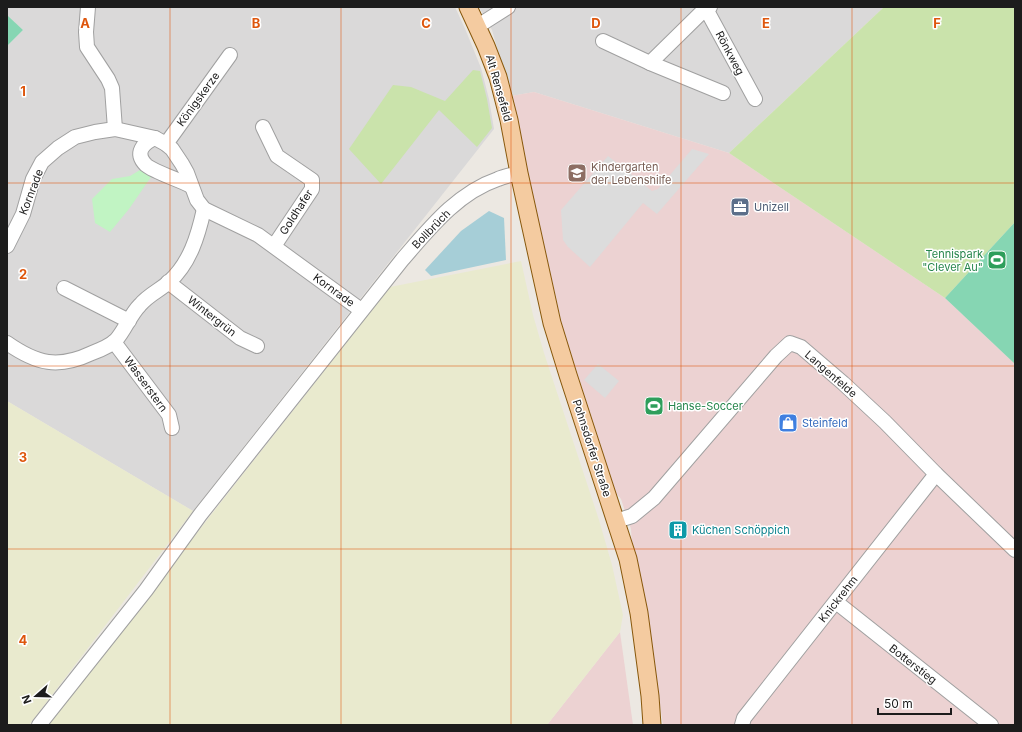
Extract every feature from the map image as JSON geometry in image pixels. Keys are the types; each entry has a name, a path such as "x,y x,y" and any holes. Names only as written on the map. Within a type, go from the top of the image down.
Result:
{"main road":[{"name":"Alt Rensefeld","path":"468,7 488,49 498,77 519,173"},
{"name":"Pohnsdorfer Straße","path":"519,173 552,323 628,559 639,613 650,696 652,725"}],"street":[{"path":"88,7 86,32 87,47 108,79 112,88 115,129"},
{"path":"478,26 508,7"},
{"path":"650,63 707,7"},
{"name":"Rönkweg","path":"707,7 755,99"},
{"path":"603,41 650,63 723,93"},
{"name":"Königskerze","path":"160,141 230,55"},
{"name":"Goldhafer","path":"263,127 276,156 312,180 312,189 274,246"},
{"name":"Kornrade","path":"7,246 11,229 23,214 34,179 42,162 58,148 75,137 115,129 160,141"},
{"path":"7,343 23,354 34,359 47,363 59,363 85,357 114,342 139,305 168,282 181,267 192,250 198,234 204,209 197,200 187,174 172,149 160,141 146,142 141,148 140,156 145,164 191,186"},
{"name":"Bollbrüch","path":"38,725 146,590 200,515 402,260 435,223 465,196 497,179 519,173"},
{"name":"Kornrade","path":"204,209 241,226 274,246 361,310"},
{"name":"Wintergrün","path":"168,282 240,338 257,346"},
{"path":"64,288 129,321"},
{"name":"Wasserstern","path":"114,342 169,415 172,428"},
{"name":"Langenfelde","path":"616,521 632,516 654,498 776,356 790,343 801,347 843,383 885,422 936,474 1015,550"},
{"name":"Knickrehm","path":"742,725 744,718 936,474"},
{"name":"Botterstieg","path":"836,602 991,725"}],"shaded area":[{"path":"7,7 455,7 481,68 489,99 494,129 193,511 7,401 7,46 23,30 7,15"},
{"path":"479,7 884,7 729,153 534,92 511,96 492,30"},
{"path":"534,92 729,153 945,298 1015,364 1015,725 663,725 651,644 632,547 631,529 621,499 616,493 563,329 515,116 511,96"},
{"path":"692,149 709,154 657,214 643,203 590,267 568,247 563,240 561,210 608,156 652,191 658,189"},
{"path":"598,364 619,381 605,398 584,380"},
{"path":"620,632 633,725 547,725"}],"green space":[{"path":"884,7 1015,7 1015,222 945,298 729,153"},
{"path":"7,15 23,30 7,46"},
{"path":"473,70 480,71 492,128 477,147 439,110 381,184 349,149 393,85 411,87 445,101"},
{"path":"140,170 151,177 129,209 110,232 95,223 92,199 112,179 130,176"},
{"name":"Tennispark \"Clever Au\"","path":"1015,222 1015,364 945,298"},
{"path":"521,261 533,315 599,520 612,565 623,615 620,632 547,725 46,725 390,287"},
{"path":"7,401 193,511 29,725 7,725"}],"water":[{"path":"489,211 504,218 506,260 431,276 425,270 461,231"}],"place":[{"name":"Kindergarten der Lebenshilfe","path":"577,173"},
{"name":"Unizell","path":"740,207"},
{"name":"Tennispark \"Clever Au\"","path":"997,260"},
{"name":"Hanse-Soccer","path":"654,406"},
{"name":"Steinfeld","path":"788,423"},
{"name":"Küchen Schöppich","path":"678,530"}]}
